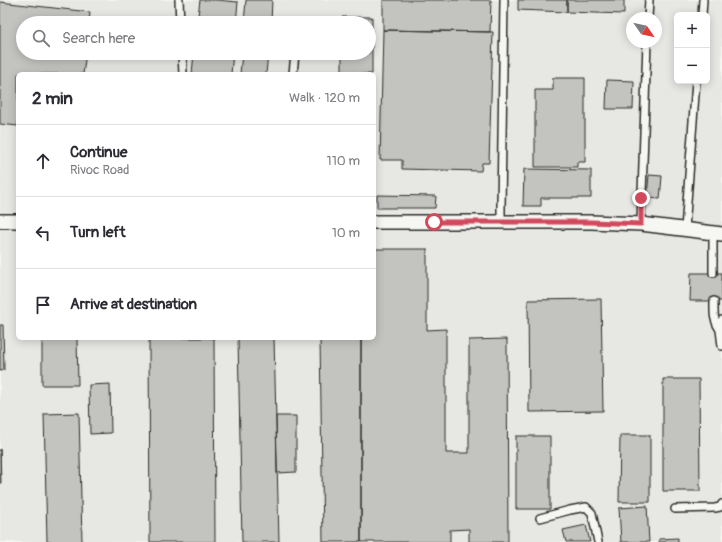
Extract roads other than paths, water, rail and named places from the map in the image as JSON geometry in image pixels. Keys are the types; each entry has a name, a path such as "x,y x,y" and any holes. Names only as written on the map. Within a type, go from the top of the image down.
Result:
{"street":[{"path":"0,221 16,221"},
{"path":"376,222 591,222 641,224 718,233"}],"lane":[{"path":"179,0 180,16"},
{"path":"501,221 504,0"},
{"path":"648,12 649,0"},
{"path":"702,12 703,0"},
{"path":"641,224 647,48"},
{"path":"182,60 183,72"},
{"path":"293,72 294,60"},
{"path":"685,229 696,84"},
{"path":"713,273 718,233"},
{"path":"714,301 714,316 716,324 720,330"},
{"path":"722,320 720,330 722,346"},
{"path":"675,509 715,508 720,507 722,504"},
{"path":"540,518 570,510 586,508 592,513 598,542"}]}
